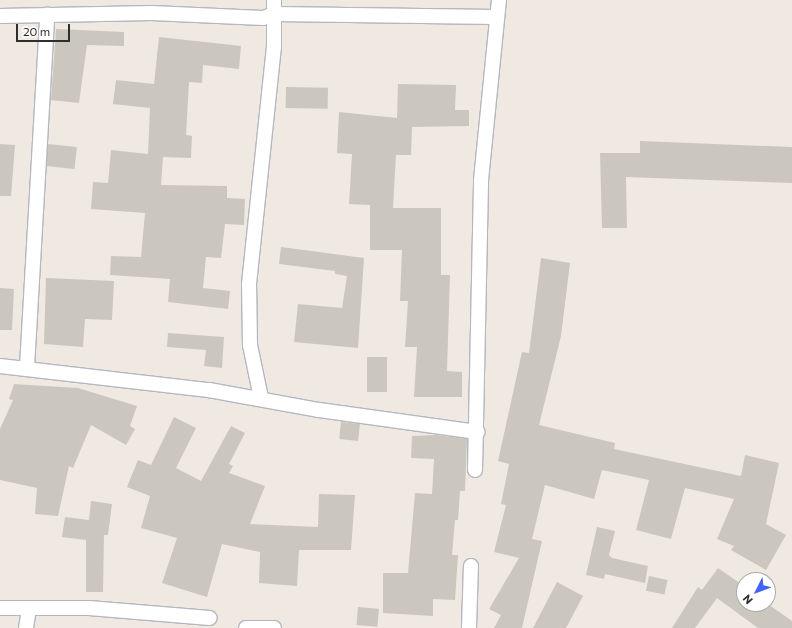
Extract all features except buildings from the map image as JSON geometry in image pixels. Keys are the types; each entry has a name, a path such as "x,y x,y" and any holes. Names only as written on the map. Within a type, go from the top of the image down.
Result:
{"street":[{"path":"261,398 250,346 249,284 274,47 274,0"},
{"path":"474,470 477,432 481,180 498,0"},
{"path":"0,16 152,13 263,18 274,14 497,17"},
{"path":"27,367 47,15"},
{"path":"0,366 27,367 261,398 319,410 477,432"},
{"path":"469,628 471,566"},
{"path":"0,608 89,608 210,618"},
{"path":"26,628 29,608"},
{"path":"246,628 274,628"}]}
